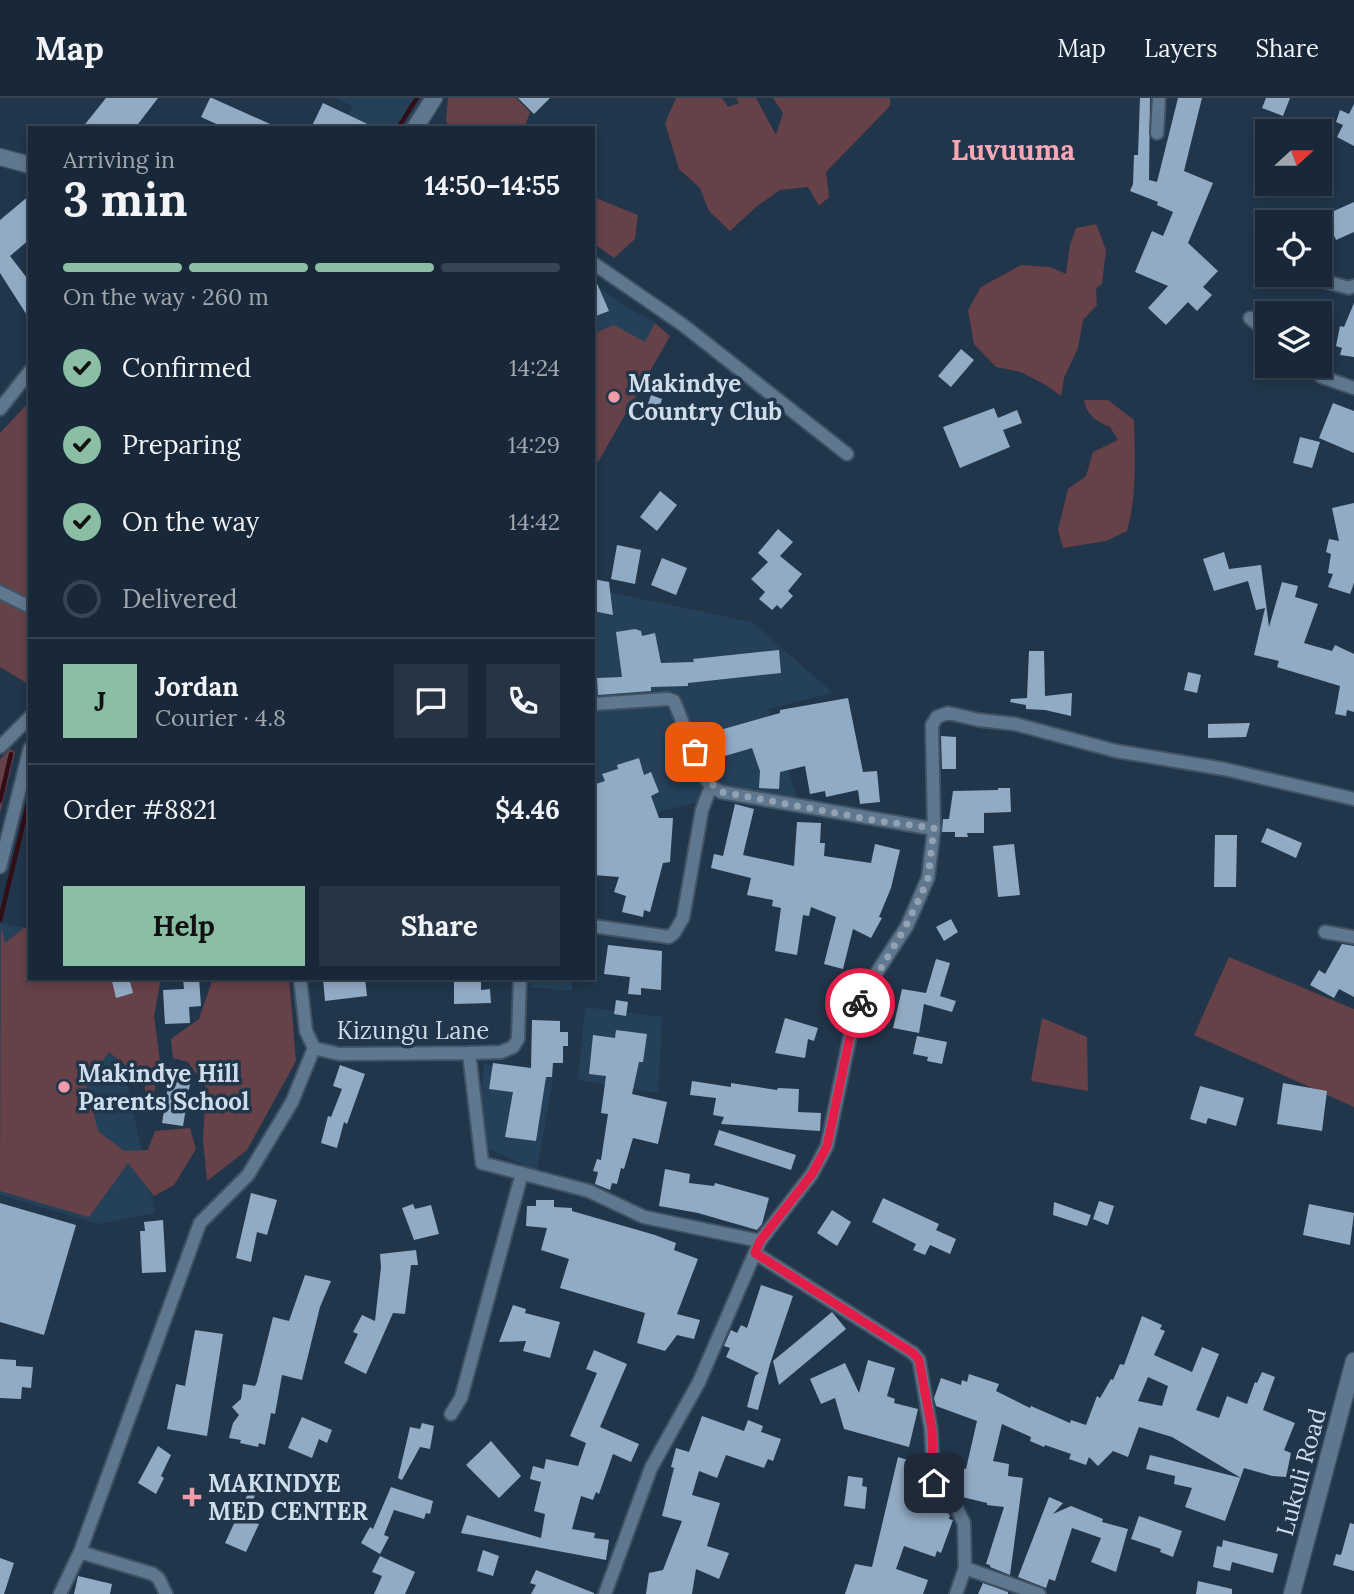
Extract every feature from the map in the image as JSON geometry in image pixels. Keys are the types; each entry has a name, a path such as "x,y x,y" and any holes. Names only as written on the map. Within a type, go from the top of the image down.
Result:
{"street":[{"path":"416,126 434,98"},
{"path":"1157,133 1159,98"},
{"path":"0,157 28,164"},
{"path":"595,264 683,325 847,454"},
{"path":"1332,283 1349,288 1354,286"},
{"path":"1250,318 1255,322"},
{"path":"0,409 28,374"},
{"path":"1325,378 1354,388"},
{"path":"0,592 28,606"},
{"path":"595,704 668,699 674,701 705,778 711,786 722,792 879,821 934,828"},
{"path":"605,1594 651,1468 699,1382 758,1247 812,1174 827,1146 854,1017 862,995 906,926 928,878 934,828 932,725 937,717 948,713 1015,724 1116,751 1224,769 1354,799"},
{"path":"0,747 28,719"},
{"path":"0,867 28,756"},
{"path":"595,926 669,937 674,933 682,918 702,810 711,786"},
{"path":"1325,932 1354,937"},
{"name":"Kizungu Lane","path":"300,980 306,1031 314,1048 339,1054 501,1052 513,1047 518,1039 520,980"},
{"path":"60,1594 80,1552 200,1223 247,1175 292,1102 314,1048"},
{"path":"469,1053 482,1163 589,1191 644,1217 758,1247 913,1353 919,1360 932,1430 934,1483 938,1497 957,1509 964,1523 965,1568 956,1594"},
{"path":"451,1415 461,1398 522,1173"},
{"name":"Lukuli Road","path":"1292,1594 1354,1361"},
{"path":"80,1552 153,1574 159,1578 166,1594"},
{"path":"965,1568 1039,1594"}],"shaded area":[{"path":"334,98 425,98 407,126 342,126 353,106"},
{"path":"448,98 516,98 530,112 525,126 448,126 446,121"},
{"path":"676,98 722,98 728,107 739,103 736,98 756,98 776,135 783,113 773,98 890,98 890,106 826,172 829,197 819,206 808,187 780,190 730,231 709,211 700,188 679,169 665,123"},
{"path":"595,198 638,215 635,239 614,258 595,244"},
{"path":"1096,224 1106,250 1102,284 1096,288 1097,305 1083,320 1078,348 1064,378 1061,396 1021,372 996,367 974,344 968,310 981,287 1021,265 1050,267 1066,274 1070,245 1076,228"},
{"name":"Makindye Country Club","path":"595,284 655,323 670,336 598,462 595,460"},
{"name":"Makindye Country Club","path":"655,323 670,336 598,462 595,460 595,333 614,325 645,342"},
{"path":"1084,400 1108,400 1134,420 1135,476 1132,504 1127,531 1106,541 1063,548 1058,530 1068,489 1086,476 1093,452 1118,440 1110,427 1090,413"},
{"path":"28,403 28,600 0,586 0,433"},
{"path":"595,589 752,622 833,693 768,709 800,806 722,785 707,800 595,828"},
{"path":"0,599 28,613 28,684 0,667"},
{"path":"10,749 15,752 0,813 0,759"},
{"name":"Makindye Hill Parents School","path":"0,923 28,929 28,980 104,980 155,1213 99,1224 0,1195"},
{"name":"Makindye Hill Parents School","path":"1,927 5,943 24,928 28,929 28,980 161,980 154,1016 160,1061 154,1094 145,1097 145,1081 109,1052 86,1084 98,1131 124,1151 148,1150 155,1131 190,1128 196,1149 174,1185 154,1196 128,1163 89,1217 0,1191"},
{"path":"1229,957 1354,1009 1354,1107 1194,1035"},
{"path":"212,980 289,980 296,1061 247,1150 207,1181 203,1140 206,1088 188,1062 173,1058 171,1039 199,1019"},
{"path":"530,980 572,980 572,991 529,987"},
{"path":"585,1007 662,1017 658,1093 578,1080"},
{"path":"1042,1018 1087,1037 1088,1091 1031,1081"},
{"path":"484,1064 553,1078 537,1171 476,1143"}],"building":[{"path":"106,98 158,98 137,126 84,126"},
{"path":"212,98 275,126 221,126 201,117"},
{"path":"518,98 550,98 534,114"},
{"path":"1140,98 1150,98 1149,180 1157,182 1178,98 1202,98 1184,171 1213,183 1188,243 1218,271 1203,287 1212,295 1197,311 1188,302 1166,325 1148,308 1168,286 1135,272 1152,231 1163,236 1173,212 1157,205 1158,202 1130,191 1133,184 1134,155 1138,155"},
{"path":"1266,98 1290,98 1283,116 1262,108"},
{"path":"323,103 372,126 312,126"},
{"path":"1354,104 1354,146 1337,137 1343,125 1336,122 1340,110 1349,114"},
{"path":"28,197 28,241 10,256 28,279 28,317 0,273 0,220"},
{"path":"1354,202 1354,232 1336,240 1332,231 1332,212"},
{"path":"595,279 609,311 595,316"},
{"path":"1354,303 1354,357 1340,355 1342,348 1336,346 1340,326 1344,327"},
{"path":"961,349 974,360 951,387 938,376"},
{"path":"651,395 662,399 655,422 643,418"},
{"path":"1333,403 1354,411 1354,453 1319,438"},
{"path":"994,408 998,418 1017,410 1022,423 1003,430 1010,447 960,468 943,427"},
{"path":"1300,437 1320,442 1312,468 1293,463"},
{"path":"660,491 677,505 657,531 640,517"},
{"path":"1354,503 1354,583 1350,594 1328,587 1333,574 1328,573 1331,554 1326,552 1329,539 1339,541 1332,508"},
{"path":"778,529 793,542 780,556 802,574 788,591 793,596 781,609 777,605 772,610 759,599 765,592 751,579 768,562 758,553"},
{"path":"617,545 641,550 635,584 611,579"},
{"path":"1224,552 1229,569 1261,565 1269,627 1282,582 1298,586 1295,597 1318,604 1304,643 1332,651 1335,645 1354,654 1354,712 1347,710 1346,716 1335,714 1340,686 1277,667 1279,661 1254,655 1265,608 1256,610 1248,581 1214,591 1203,559"},
{"path":"662,558 687,568 676,595 651,585"},
{"path":"595,579 609,582 613,615 595,611"},
{"path":"635,629 641,631 642,636 655,633 661,663 694,662 693,659 779,650 781,673 688,683 688,686 651,687 651,691 598,695 597,678 622,677 616,632"},
{"path":"1029,651 1044,651 1045,696 1072,693 1071,716 1026,709 1026,705 1010,702 1011,699 1027,698"},
{"path":"1188,672 1201,675 1197,693 1184,690"},
{"path":"848,698 863,772 877,771 880,802 860,804 858,790 826,797 825,791 810,794 805,766 780,772 779,789 759,788 760,771 752,748 708,761 699,736 780,713 780,710"},
{"path":"1250,723 1246,737 1208,738 1208,724"},
{"path":"941,736 956,737 956,769 942,769"},
{"path":"639,758 644,775 651,772 659,792 651,796 659,818 673,818 670,862 663,863 650,912 644,910 643,917 622,912 626,896 614,892 619,877 595,875 595,784 605,781 602,774 618,769 617,765"},
{"path":"1010,788 1011,812 984,813 984,833 967,833 968,837 955,837 955,832 942,832 943,819 949,819 953,791"},
{"path":"735,804 754,809 743,855 794,866 797,822 821,823 820,843 825,843 824,856 871,863 875,844 900,850 891,888 879,917 882,918 871,938 853,929 843,969 824,964 836,917 811,907 809,916 803,915 797,955 775,951 781,908 772,906 773,900 747,895 751,878 711,868 714,854 723,856"},
{"path":"1267,828 1302,843 1296,858 1261,842"},
{"path":"1215,835 1237,835 1236,887 1214,887"},
{"path":"1014,844 1020,895 998,897 993,846"},
{"path":"951,919 958,932 944,941 936,927"},
{"path":"1342,944 1354,946 1354,997 1339,989 1334,998 1310,985 1319,970 1325,974"},
{"path":"608,945 662,951 661,990 641,988 641,995 628,994 630,977 604,974"},
{"path":"936,959 950,963 940,996 956,1001 952,1012 924,1004 919,1033 893,1028 902,989 926,993"},
{"path":"130,980 133,993 116,998 112,981"},
{"path":"183,980 199,980 201,1006 189,1007 190,1023 165,1024 163,990 184,989"},
{"path":"323,980 365,980 367,996 325,1001"},
{"path":"454,980 481,980 481,990 490,989 491,1003 454,1004"},
{"path":"616,1000 628,1002 626,1016 614,1014"},
{"path":"785,1018 818,1028 814,1041 808,1039 805,1058 775,1053"},
{"path":"532,1020 560,1021 560,1032 568,1032 568,1046 563,1046 563,1063 553,1063 552,1077 546,1077 536,1141 505,1137 513,1092 489,1089 493,1063 531,1068"},
{"path":"616,1030 647,1034 643,1062 639,1062 632,1094 667,1102 658,1144 633,1138 624,1169 621,1168 617,1184 612,1183 610,1190 595,1184 598,1172 593,1171 597,1159 601,1160 608,1114 601,1113 606,1076 589,1074 593,1035 615,1038"},
{"path":"917,1036 947,1042 942,1064 913,1054"},
{"path":"340,1065 365,1074 347,1124 344,1122 337,1148 321,1143 328,1116 331,1117 342,1089 333,1086"},
{"path":"170,1074 191,1077 183,1126 162,1123"},
{"path":"692,1081 731,1087 731,1083 777,1090 799,1089 798,1112 821,1113 820,1131 721,1124 724,1117 713,1115 716,1098 690,1095"},
{"path":"1283,1083 1327,1091 1322,1131 1277,1124"},
{"path":"1200,1086 1244,1098 1236,1126 1208,1118 1206,1124 1190,1119"},
{"path":"719,1130 796,1155 791,1170 714,1145"},
{"path":"665,1169 690,1174 689,1183 714,1186 715,1183 769,1198 762,1224 757,1230 698,1213 659,1206"},
{"path":"251,1193 277,1200 267,1235 257,1232 251,1262 236,1258"},
{"path":"883,1198 939,1224 936,1230 956,1239 950,1254 930,1245 925,1255 913,1250 916,1244 872,1222"},
{"path":"536,1200 554,1200 554,1207 572,1208 572,1211 655,1235 676,1243 674,1250 698,1259 677,1314 700,1320 694,1339 677,1335 665,1351 637,1343 645,1313 560,1288 569,1259 541,1250 547,1228 526,1226 527,1206 536,1206"},
{"path":"1099,1201 1114,1206 1108,1225 1093,1219"},
{"path":"1054,1202 1091,1215 1087,1226 1053,1215"},
{"path":"0,1203 76,1225 44,1335 0,1322"},
{"path":"413,1204 415,1209 431,1205 439,1234 414,1240 402,1208"},
{"path":"1309,1204 1354,1213 1350,1245 1303,1235"},
{"path":"832,1210 851,1222 837,1246 817,1233"},
{"path":"163,1220 166,1272 142,1273 140,1231 145,1231 144,1222"},
{"path":"416,1250 418,1265 411,1265 405,1314 393,1313 366,1374 344,1363 358,1334 353,1332 362,1315 375,1321 380,1254"},
{"path":"305,1275 331,1281 320,1307 302,1380 282,1375 275,1414 271,1413 265,1445 259,1443 258,1447 240,1443 241,1440 229,1438 233,1423 239,1415 232,1407 241,1399 243,1384 255,1386 273,1317 289,1321"},
{"path":"761,1285 793,1296 758,1410 747,1407 755,1376 759,1373 726,1357 730,1348 724,1346 731,1330 737,1333 741,1325 747,1328"},
{"path":"513,1305 526,1309 525,1313 560,1322 550,1358 523,1351 526,1341 499,1342"},
{"path":"832,1312 846,1329 779,1385 773,1361"},
{"path":"1142,1316 1162,1325 1160,1329 1165,1331 1154,1355 1192,1372 1202,1347 1219,1354 1196,1410 1219,1418 1227,1396 1247,1404 1262,1372 1275,1377 1263,1410 1295,1423 1284,1450 1291,1453 1286,1477 1244,1468 1241,1478 1172,1437 1139,1427 1128,1457 1113,1451 1098,1466 1089,1457 1086,1465 1069,1459 1071,1454 1030,1441 1031,1437 1002,1424 993,1461 1009,1464 1008,1476 1023,1478 1010,1575 990,1567 986,1564 1004,1507 958,1496 957,1499 945,1491 942,1470 944,1471 946,1464 966,1469 977,1421 936,1406 934,1398 941,1378 961,1385 962,1380 967,1382 969,1374 999,1384 996,1391 1030,1408 1031,1406 1070,1423 1071,1420 1086,1425 1097,1396 1100,1398 1111,1379 1113,1380 1120,1364 1124,1365","holes":["1148,1377 1168,1386 1162,1406 1138,1401"]},
{"path":"195,1330 223,1334 207,1436 167,1429 176,1384 185,1386"},
{"path":"594,1350 627,1364 600,1427 639,1444 631,1462 613,1454 599,1494 596,1492 593,1500 581,1496 572,1529 595,1533 594,1538 609,1540 606,1560 461,1533 467,1515 541,1538 545,1514 534,1511 541,1482 530,1479 533,1466 544,1469 546,1459 578,1466 586,1443 570,1436 597,1373 586,1369"},
{"path":"0,1359 16,1360 16,1366 33,1367 31,1388 22,1387 21,1399 0,1398"},
{"path":"868,1360 895,1368 887,1396 895,1399 894,1403 918,1409 909,1447 844,1429 835,1398 821,1404 810,1379 845,1363 859,1393"},
{"path":"702,1416 744,1431 748,1420 763,1426 761,1432 781,1439 773,1461 768,1459 764,1468 726,1455 717,1478 699,1471 692,1495 720,1503 707,1546 729,1553 719,1579 696,1569 692,1594 646,1594 649,1573 663,1570 682,1521 662,1516 676,1448 689,1452"},
{"path":"302,1417 332,1430 327,1443 319,1439 312,1458 288,1448"},
{"path":"422,1423 434,1426 430,1449 420,1447 402,1480 398,1478 410,1427 420,1429"},
{"path":"491,1441 521,1476 499,1498 466,1465"},
{"path":"158,1446 171,1455 156,1494 138,1483"},
{"path":"1150,1455 1240,1478 1225,1521 1185,1507 1192,1488 1174,1484 1175,1476 1146,1469"},
{"path":"898,1457 924,1465 925,1484 930,1500 953,1520 941,1553 937,1551 935,1557 904,1546 896,1569 928,1580 923,1594 845,1594 855,1564 872,1567"},
{"path":"848,1476 863,1478 862,1486 867,1487 865,1509 844,1506"},
{"path":"251,1487 256,1489 249,1521 259,1524 246,1552 225,1543"},
{"path":"391,1487 433,1501 430,1514 426,1513 424,1519 394,1510 384,1535 389,1537 380,1554 361,1543 370,1527 373,1529"},
{"path":"1049,1497 1063,1503 1053,1514 1071,1506 1103,1519 1102,1522 1128,1529 1116,1572 1091,1562 1101,1538 1072,1528 1055,1581 1049,1579 1046,1588 1018,1577"},
{"path":"1139,1516 1182,1531 1173,1557 1160,1552 1161,1549 1131,1539"},
{"path":"1350,1523 1354,1524 1354,1571 1333,1565 1336,1554 1341,1555"},
{"path":"1223,1540 1278,1554 1273,1573 1232,1562 1230,1571 1213,1567 1217,1546 1222,1547"},
{"path":"483,1550 499,1556 493,1576 477,1571"},
{"path":"380,1556 415,1572 405,1594 374,1594 382,1576 372,1572"},
{"path":"0,1558 14,1563 4,1594 0,1594"},
{"path":"536,1570 594,1594 531,1594 536,1585 530,1583"},
{"path":"78,1576 112,1584 110,1594 74,1594"},
{"path":"1198,1581 1232,1589 1232,1594 1196,1594"},
{"path":"983,1583 1008,1592 1008,1594 978,1594"}],"waterway":[{"path":"399,126 417,98"},
{"path":"0,801 11,754"},
{"path":"0,920 28,804"}],"way so far":[{"path":"695,752 705,778 711,786 722,792 879,821 934,828 928,878 920,897 906,926 862,995 860,1003"}],"place":[{"name":"Makindye Country Club","path":"614,397"},
{"name":"Makindye Hill Parents School","path":"64,1087"},
{"name":"MAKINDYE MED CENTER","path":"192,1497"}],"district":[{"name":"Luvuuma","path":"1013,150"}],"route":[{"path":"860,1003 854,1017 827,1146 812,1174 760,1241 755,1253 913,1353 919,1360 932,1430 934,1483"}]}
